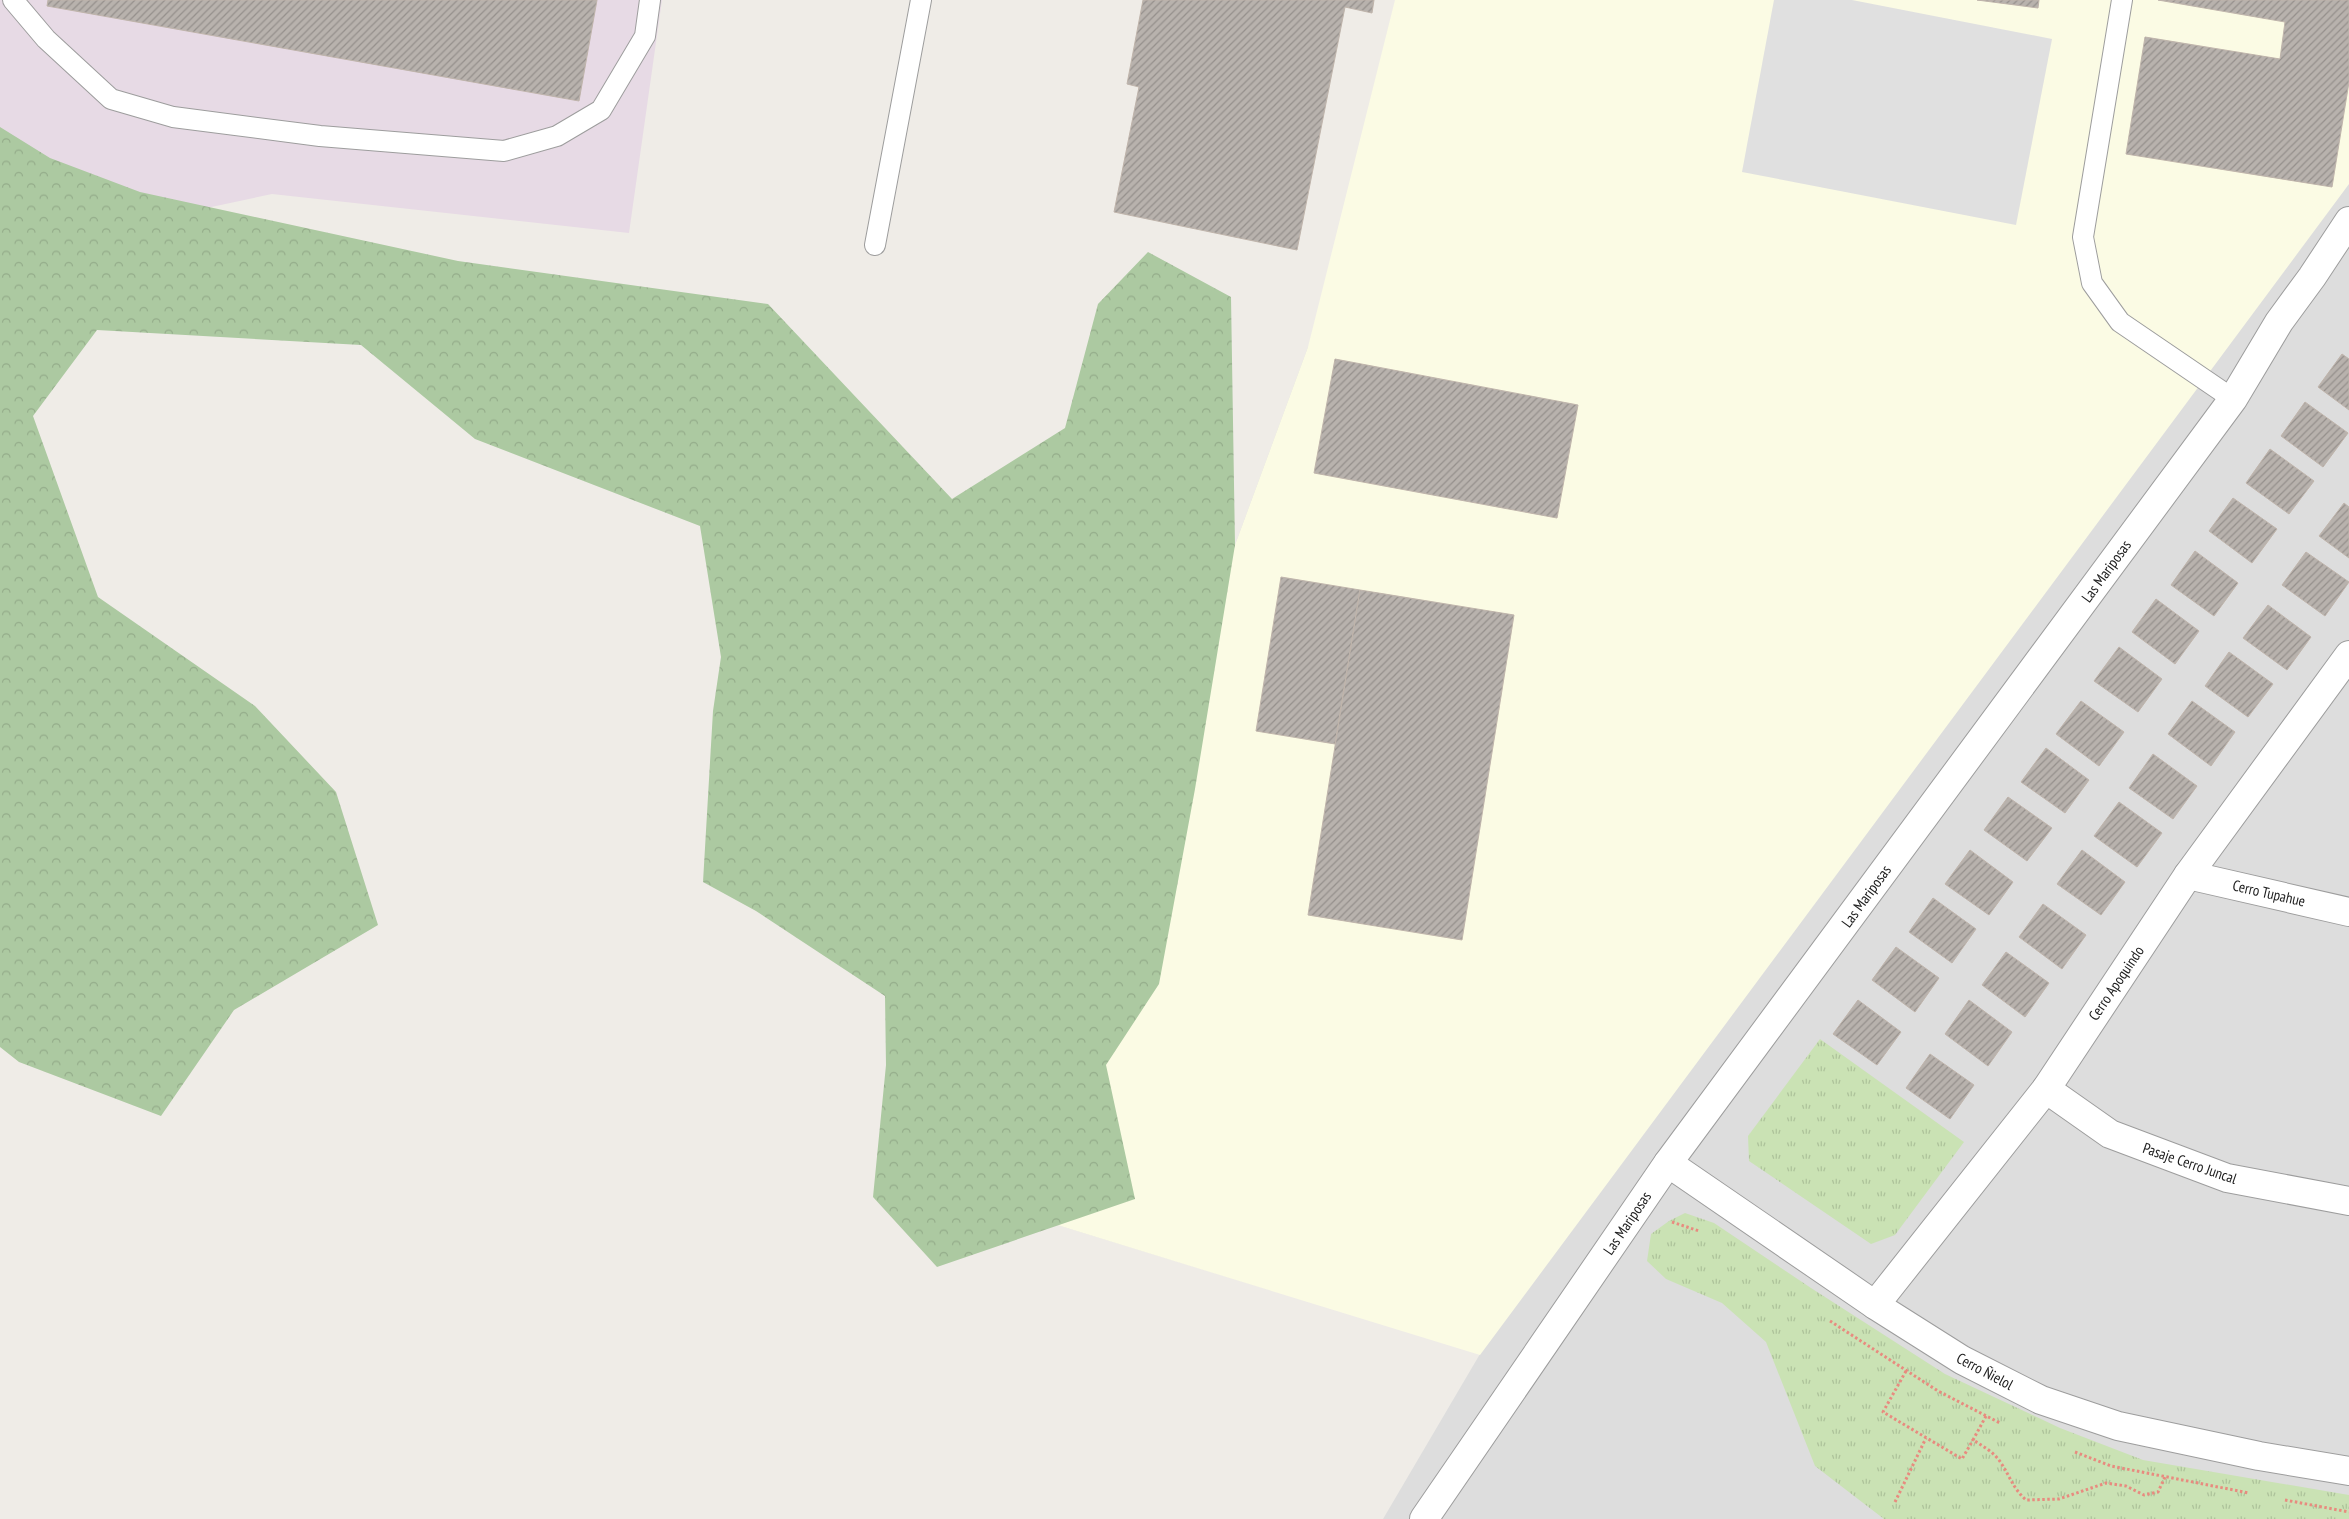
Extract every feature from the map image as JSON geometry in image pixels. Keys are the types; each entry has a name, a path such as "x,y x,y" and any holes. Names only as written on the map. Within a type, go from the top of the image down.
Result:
{"street":[{"name":"Las Mariposas","path":"1424,1519 1668,1163 2233,399 2278,322 2312,277 2349,222"},
{"name":"Las Mariposas","path":"2312,277 2349,246"},
{"name":"Cerro Apoquindo","path":"1876,1305 2046,1089 2188,875 2348,656"},
{"name":"Cerro Tupahue","path":"2188,875 2349,912"},
{"name":"Pasaje Cerro Juncal","path":"2046,1089 2110,1134 2227,1178 2349,1201"},
{"name":"Cerro Ñielol","path":"1668,1163 1876,1305 1962,1360 2041,1400 2118,1426 2259,1456 2349,1471"}],"lane":[{"path":"14,0 46,39 111,99 183,118 320,136 504,151 557,136 600,110 645,36 650,0"},
{"path":"876,245 921,0"},
{"path":"2122,0 2083,237 2092,283 2120,322 2233,399"}],"path":[{"path":"1906,1371 1883,1412 1962,1459 1986,1416"},
{"path":"1895,1502 1926,1438"},
{"path":"1973,1440 1984,1446 2000,1461 2014,1488 2026,1500 2059,1499 2106,1483 2126,1486 2144,1495 2158,1492 2165,1477"}],"shaded area":[{"path":"0,0 662,0 629,233 272,194 0,252"},
{"path":"1395,0 2349,0 2349,184 1480,1355 953,1193 1235,545 1308,347"},
{"path":"1774,0 1852,0 2052,39 2016,225 1742,172"},
{"path":"2349,0 2349,1519 1383,1519 1480,1354 953,1193 1235,545 1308,347"}],"green space":[{"path":"0,127 50,158 140,192 458,261 768,304 952,499 1065,428 1098,304 1148,252 1231,297 1235,545 1195,789 1159,984 1106,1065 1135,1199 937,1267 873,1197 886,1065 885,996 756,911 703,882 713,711 721,657 700,526 475,439 361,345 97,330 33,416 98,597 255,706 336,792 378,925 234,1010 161,1116 19,1062 0,1047"},
{"path":"1820,1039 1964,1142 1895,1235 1871,1244 1749,1161 1748,1136"},
{"path":"1685,1213 1714,1223 1945,1374 2060,1428 2143,1460 2349,1495 2349,1519 1884,1519 1815,1466 1766,1342 1722,1303 1666,1279 1647,1261 1651,1234 1669,1221"}],"building":[{"path":"48,0 597,0 579,101 47,6"},
{"path":"1143,0 1374,0 1372,13 1345,7 1297,250 1114,212 1139,87 1127,84"},
{"path":"1977,0 2039,0 2038,8"},
{"path":"2158,0 2349,0 2349,82 2332,187 2126,154 2145,37 2280,59 2285,22"},
{"path":"2342,354 2349,359 2349,410 2318,387"},
{"path":"1335,359 1578,405 1557,518 1314,473"},
{"path":"2305,402 2348,433 2323,467 2281,436"},
{"path":"2270,449 2314,481 2289,514 2246,483"},
{"path":"2233,498 2277,529 2252,563 2209,531"},
{"path":"2344,503 2349,507 2349,558 2319,536"},
{"path":"2195,551 2238,583 2214,616 2171,585"},
{"path":"2306,552 2349,582 2325,616 2282,585"},
{"path":"1281,577 1360,590 1335,744 1256,731"},
{"path":"1360,590 1514,615 1462,940 1308,915"},
{"path":"2156,599 2199,631 2175,664 2132,632"},
{"path":"2268,605 2311,637 2287,670 2243,638"},
{"path":"2119,647 2162,679 2138,712 2094,681"},
{"path":"2229,652 2273,684 2248,717 2205,686"},
{"path":"2081,701 2124,732 2099,766 2056,734"},
{"path":"2192,701 2235,732 2211,766 2168,734"},
{"path":"2046,748 2089,780 2065,813 2021,782"},
{"path":"2153,754 2197,786 2173,819 2129,788"},
{"path":"2008,797 2052,828 2027,861 1984,830"},
{"path":"2119,802 2162,833 2137,867 2094,836"},
{"path":"1970,850 2013,882 1989,915 1945,884"},
{"path":"2082,850 2125,882 2101,915 2057,884"},
{"path":"1933,898 1976,929 1952,963 1909,932"},
{"path":"2043,904 2086,935 2062,969 2019,937"},
{"path":"1896,947 1939,978 1915,1012 1872,980"},
{"path":"2006,952 2049,983 2025,1017 1982,985"},
{"path":"1858,1000 1901,1032 1877,1065 1833,1034"},
{"path":"1969,1000 2012,1032 1988,1066 1945,1034"},
{"path":"1930,1054 1974,1085 1950,1119 1906,1088"}]}
